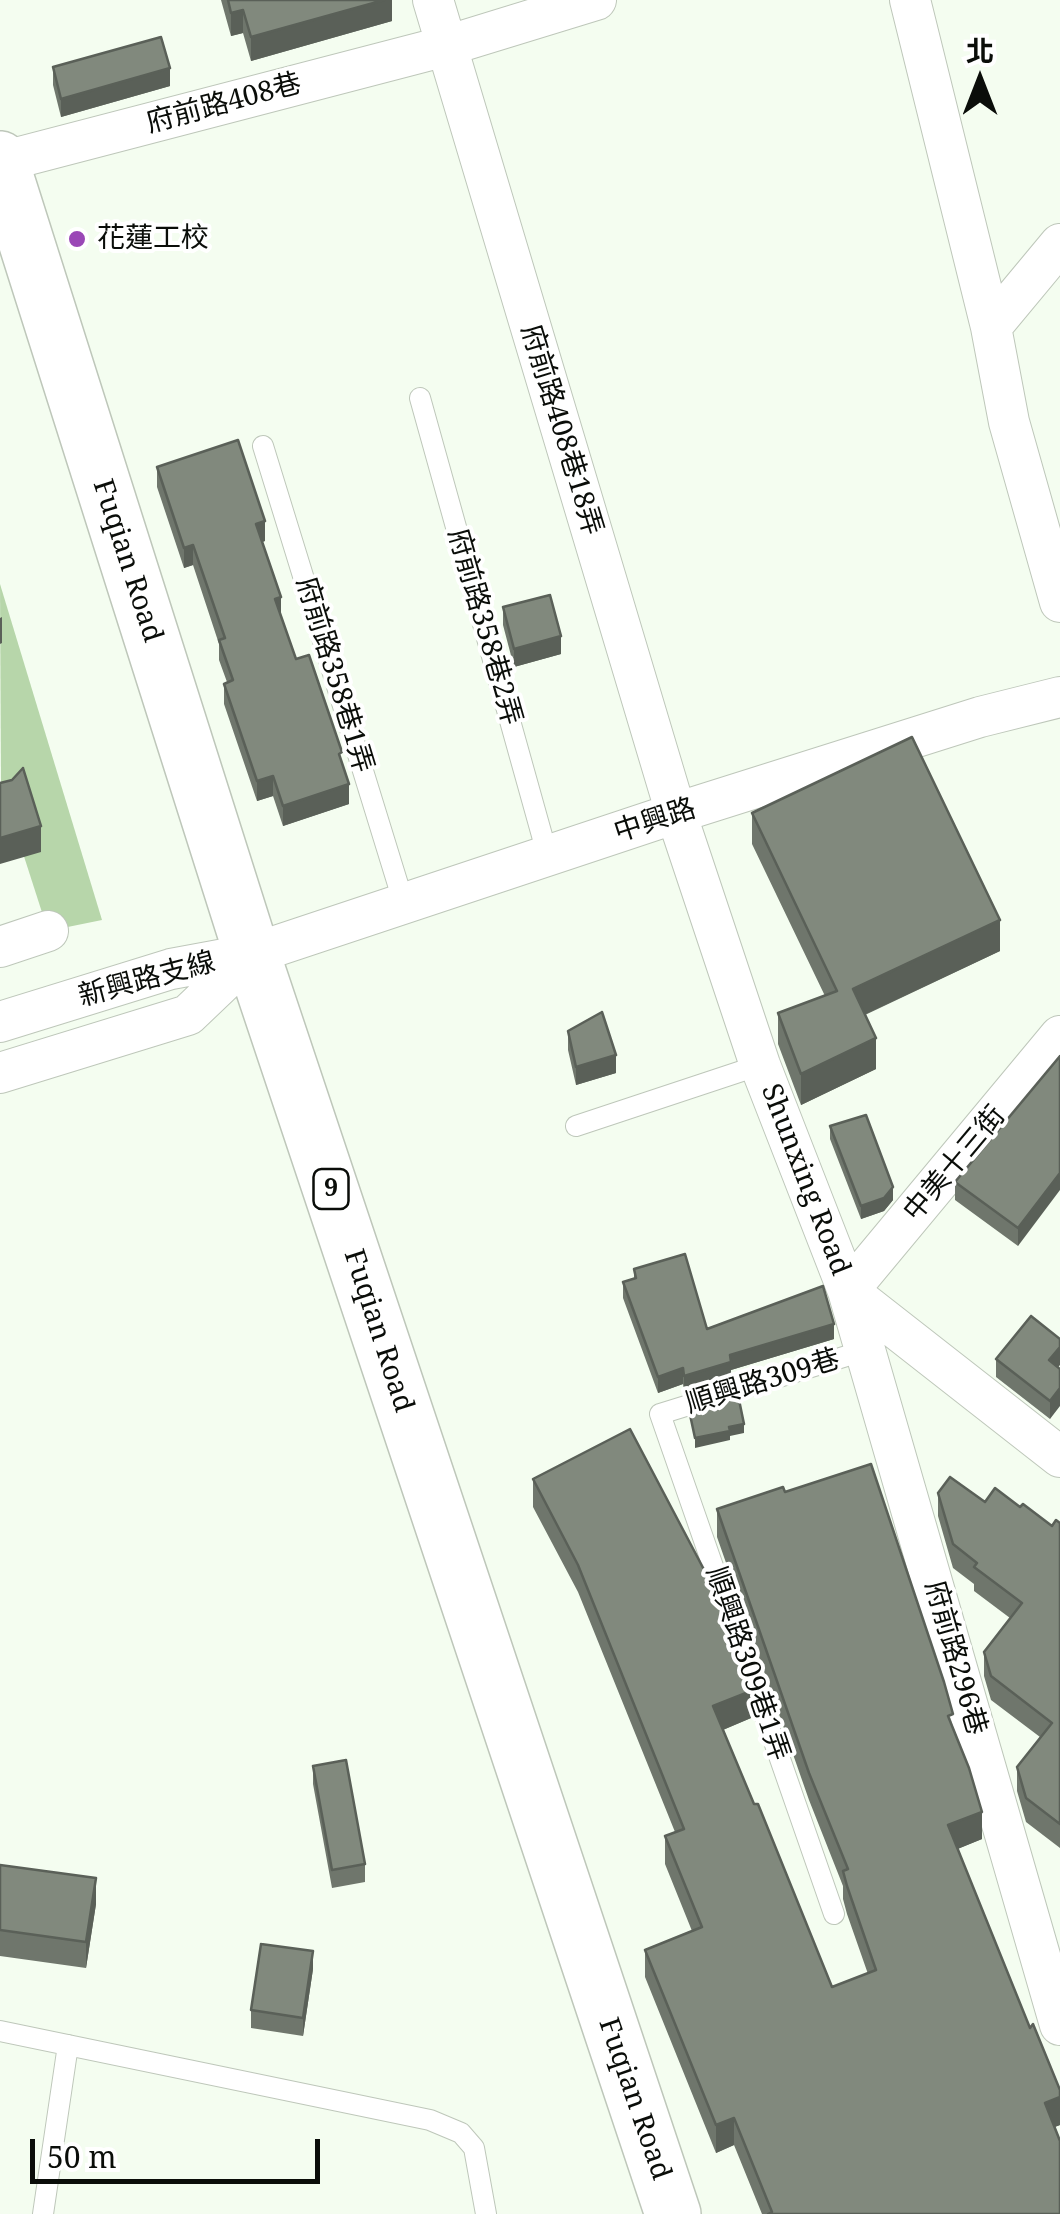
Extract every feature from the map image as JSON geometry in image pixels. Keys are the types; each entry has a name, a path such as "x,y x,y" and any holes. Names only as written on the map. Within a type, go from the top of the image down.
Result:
{"main road":[{"name":"Fuqian Road","path":"0,160 252,954 673,2214"}],"street":[{"name":"府前路408巷18弄","path":"433,0 676,813"},
{"name":"府前路408巷","path":"0,160 446,46 596,0"},
{"path":"910,0 991,327 1009,422 1060,602"},
{"path":"991,327 1060,244"},
{"name":"中興路","path":"252,954 676,813 960,723 1060,696"},
{"name":"Shunxing Road","path":"676,813 760,1064 848,1290 1060,1457"},
{"path":"0,946 48,931"},
{"name":"新興路支線","path":"0,1022 170,969 252,954"},
{"name":"新興路支線","path":"0,1073 188,1014 252,954"},
{"name":"中美十三街","path":"848,1290 1060,1036"},
{"name":"府前路296巷","path":"848,1290 1060,2025"}],"lane":[{"name":"府前路358巷2弄","path":"420,398 548,857"},
{"name":"府前路358巷1弄","path":"263,446 404,904"},
{"path":"576,1126 760,1064"},
{"name":"順興路309巷","path":"660,1414 866,1350"},
{"name":"順興路309巷1弄","path":"660,1414 834,1914"},
{"path":"0,2030 430,2120 461,2133 474,2148 486,2214"},
{"path":"43,2214 68,2045"}],"green space":[{"path":"0,584 102,920 48,931 1,785"}],"building":[{"path":"228,0 384,0 251,37 243,10 231,13"},
{"path":"161,37 170,68 61,99 53,67"},
{"path":"238,440 265,521 256,524 281,597 275,599 296,659 309,655 349,784 283,806 273,776 257,781 224,684 233,680 219,640 225,638 193,545 184,548 157,467"},
{"path":"550,595 561,636 514,649 503,607"},
{"path":"912,737 1000,920 853,989 876,1038 801,1074 778,1013 837,991 752,813"},
{"path":"23,768 41,826 0,838 0,783 12,780"},
{"path":"602,1012 616,1055 576,1067 568,1031"},
{"path":"1060,1056 1060,1173 1018,1228 955,1182"},
{"path":"866,1115 893,1187 884,1198 861,1206 830,1126"},
{"path":"685,1254 707,1329 823,1286 834,1324 730,1355 731,1362 684,1376 683,1368 658,1377 623,1282 636,1278 634,1269"},
{"path":"1031,1316 1060,1339 1060,1347 1049,1360 1060,1369 1060,1388 1050,1401 996,1359"},
{"path":"738,1395 744,1424 695,1438 689,1410"},
{"path":"630,1429 720,1600 751,1691 713,1706 754,1804 758,1804 832,1987 876,1970 847,1886 843,1871 848,1869 809,1773 717,1509 871,1464 944,1682 953,1714 948,1716 982,1812 948,1825 1030,2028 1033,2024 1060,2090 1060,2097 1045,2103 1060,2141 1060,2214 768,2214 772,2212 734,2118 716,2125 645,1950 702,1927 665,1836 684,1829 578,1565 533,1479"},
{"path":"950,1477 985,1502 995,1488 1052,1526 1056,1520 1060,1523 1060,1824 1026,1798 1017,1767 1052,1723 991,1676 984,1652 1022,1603 974,1567 977,1563 953,1544 938,1493"},
{"path":"346,1760 365,1864 332,1870 313,1766"},
{"path":"0,1865 96,1878 86,1942 0,1930"},
{"path":"261,1944 313,1951 303,2018 251,2010"}],"place":[{"name":"花蓮工校","path":"77,239"}]}
